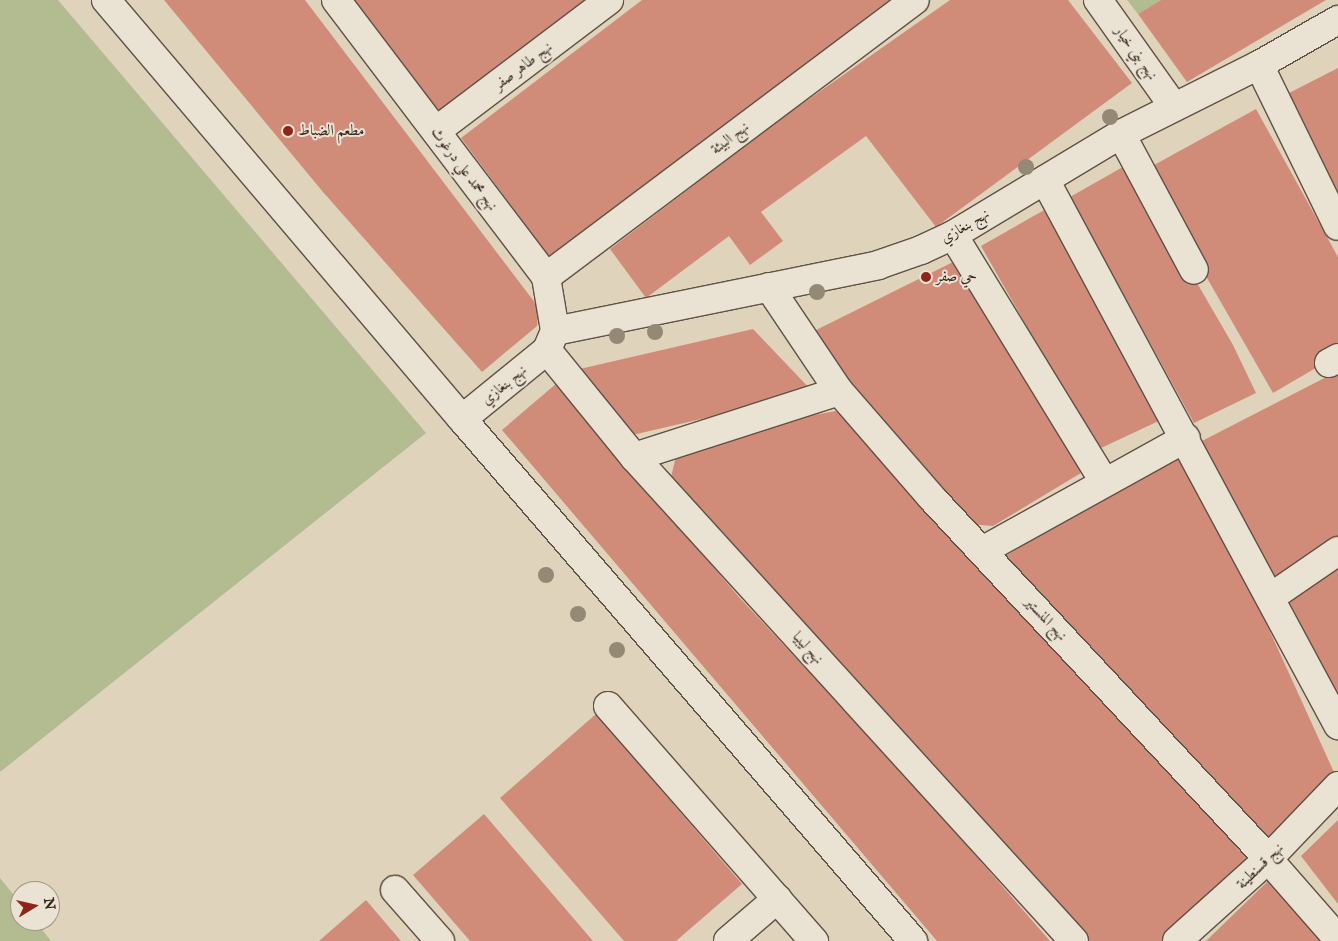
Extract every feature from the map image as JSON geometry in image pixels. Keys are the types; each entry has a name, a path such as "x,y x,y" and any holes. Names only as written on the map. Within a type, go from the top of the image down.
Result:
{"street":[{"path":"106,0 462,419 913,941"},
{"name":"نهج محمد علي درغوث","path":"336,0 546,277 551,341"},
{"name":"نهج طاهر صفر","path":"436,131 609,0"},
{"name":"نهج البيئة","path":"546,277 914,0"},
{"name":"نهج بني خيار","path":"1098,0 1174,107"},
{"name":"نهج بنغازي","path":"462,419 551,341 769,287 878,265 954,235 1121,134 1259,65 1338,20"},
{"path":"1259,65 1337,222"},
{"path":"1121,134 1194,270"},
{"path":"1045,180 1186,438 1338,725"},
{"path":"954,235 1104,481"},
{"name":"نهج المنستير","path":"769,287 839,391 982,551 1268,859 1338,939"},
{"name":"نهج ليبيا","path":"551,341 634,457 1074,941"},
{"path":"634,457 839,391"},
{"path":"982,551 1104,481 1186,438"},
{"path":"1271,597 1338,551"},
{"path":"608,706 814,941"},
{"name":"نهج قسنطينة","path":"1177,941 1268,859 1338,786"},
{"path":"395,890 440,941"},
{"path":"728,941 777,899"}],"green space":[{"path":"0,0 58,0 426,433 0,772"},
{"path":"1127,0 1161,0 1138,14"},
{"path":"0,878 10,890 10,931 43,931 51,941 0,941"}],"building":[{"path":"164,0 305,0 539,308 537,326 482,372 323,192"},
{"path":"342,0 595,0 440,122"},
{"path":"642,0 901,0 550,258 461,138"},
{"path":"950,0 1068,0 1132,83 936,227 866,136 761,212 783,241 750,265 729,236 646,298 610,249 782,118"},
{"path":"1161,0 1326,0 1187,82 1138,14"},
{"path":"1338,68 1338,192 1287,94"},
{"path":"1256,109 1338,257 1338,355 1273,393 1145,170"},
{"path":"1128,164 1233,345 1256,393 1194,423 1070,197"},
{"path":"1046,209 1163,419 1101,448 1060,385 981,246"},
{"path":"955,261 1042,402 1081,473 993,526 968,524 804,336"},
{"path":"753,329 814,393 628,436 571,371"},
{"path":"1338,371 1338,546 1272,585 1198,443"},
{"path":"557,383 738,596 910,780 1050,941 937,941 502,430"},
{"path":"836,411 1159,759 1254,867 1175,941 1083,941 670,481 679,444 735,429"},
{"path":"1179,453 1267,625 1338,781 1267,847 1002,558"},
{"path":"1338,562 1338,701 1280,595"},
{"path":"596,714 742,884 676,941 624,941 500,798"},
{"path":"484,814 593,941 470,941 413,875"},
{"path":"1338,820 1338,904 1301,856"},
{"path":"1269,880 1323,941 1206,941"},
{"path":"366,900 401,941 319,941"}],"place":[{"name":"مطعم الضباط","path":"288,131"},
{"name":"حي صفر","path":"926,277"}]}
